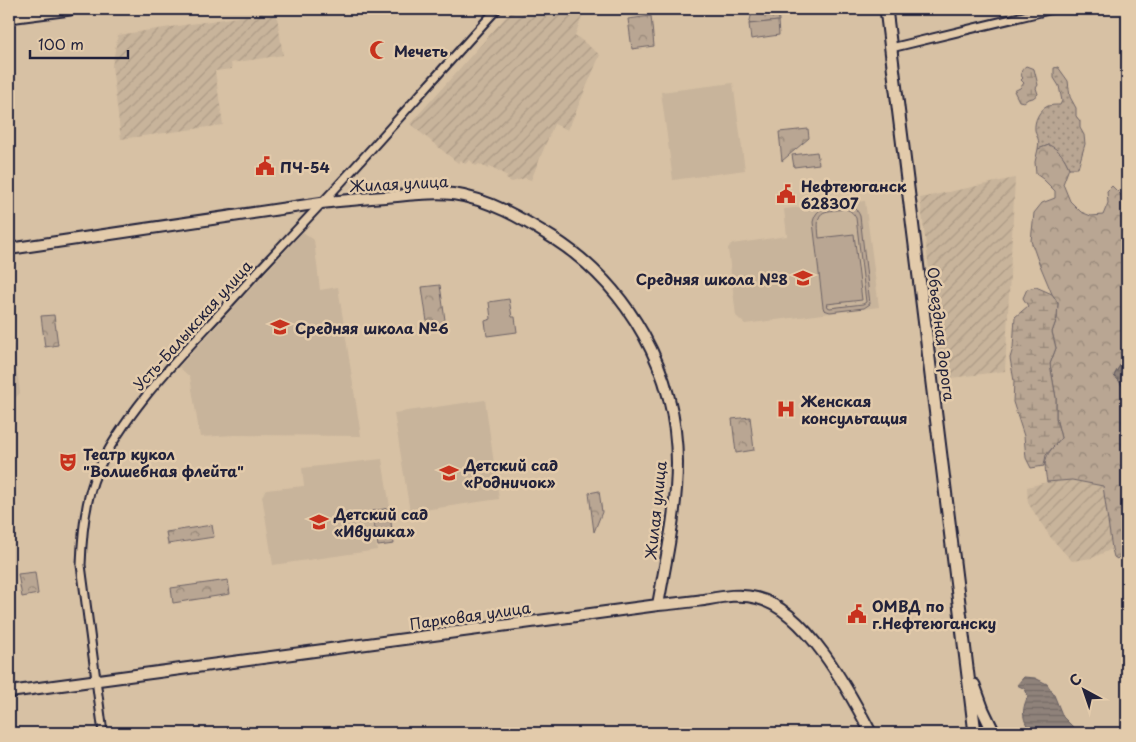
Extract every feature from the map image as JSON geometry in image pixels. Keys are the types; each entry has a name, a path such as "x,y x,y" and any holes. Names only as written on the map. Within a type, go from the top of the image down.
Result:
{"main road":[{"path":"9,17 70,9"},
{"name":"Объездная дорога","path":"886,9 967,662"},
{"name":"Жилая улица","path":"9,249 321,203 430,194 455,195 481,201 518,217 563,244 609,285 630,312 647,340 662,377 673,419 676,450 675,498 658,605"},
{"name":"Парковая улица","path":"9,692 658,605 729,596 745,596 763,600 780,609 799,625 824,656 871,733"},
{"path":"967,662 975,733"},
{"path":"967,662 983,710 994,733"}],"street":[{"name":"Усть-Балыкская улица","path":"103,733 83,582 82,547 92,485 109,450 158,382 186,350 497,9"},
{"path":"891,48 1053,9"}],"shaded area":[{"path":"513,9 585,9 575,35 600,55 568,130 554,124 531,180 525,178 512,182 506,179 507,176 490,166 488,169 479,164 476,166 470,160 465,164 461,160 458,163 410,124"},
{"path":"276,11 283,55 231,63 232,69 215,71 223,125 121,139 112,66 118,35"},
{"path":"733,83 745,170 673,180 661,92"},
{"path":"1015,178 1005,371 943,379 920,198"},
{"name":"Средняя школа №8","path":"865,201 879,307 745,324 736,316 728,248 732,244 787,236 784,209"},
{"name":"Средняя школа №6","path":"303,232 314,240 320,290 338,287 361,436 234,435 200,437 190,377 179,367"},
{"path":"9,313 20,393 9,404"},
{"path":"1125,357 1127,357 1127,399 1122,386 1114,376"},
{"name":"Детский сад «Родничок»","path":"485,400 499,499 410,512 394,413"},
{"name":"Детский сад «Ивушка»","path":"382,459 390,507 370,510 377,550 273,565 262,496 266,490 304,486 302,468"},
{"path":"1072,480 1104,486 1112,549 1092,558 1072,561 1051,538 1028,503 1027,487 1047,482"},
{"path":"1024,677 1035,678 1047,684 1063,717 1079,733 1032,733 1024,720 1024,706 1028,696 1025,689 1017,685"}],"green space":[{"path":"753,9 776,9 778,10 779,21 749,24"},
{"path":"651,16 654,46 632,49 628,19"},
{"path":"778,21 779,35 751,39 749,24"},
{"path":"1026,66 1034,69 1038,94 1024,102 1019,101 1014,91 1024,83 1021,80 1023,78 1021,72"},
{"path":"1058,67 1068,81 1070,97 1076,108 1076,116 1080,121 1080,128 1084,135 1085,144 1078,168 1069,168 1064,158 1049,145 1038,149 1035,127 1038,116 1045,108 1060,105 1062,101 1059,86 1054,78 1054,68"},
{"path":"808,129 809,138 782,161 779,132"},
{"path":"1049,145 1059,152 1069,168 1063,184 1070,201 1081,212 1091,216 1103,215 1108,203 1107,191 1112,186 1121,195 1127,195 1127,357 1125,357 1114,375 1119,380 1127,399 1127,545 1117,559 1114,557 1112,549 1103,486 1072,480 1047,482 1046,458 1061,438 1056,418 1056,398 1050,364 1056,348 1052,332 1057,318 1058,303 1052,294 1031,241 1034,213 1042,203 1055,198 1055,191 1036,174 1035,162 1038,149"},
{"path":"817,152 819,164 794,167 792,155"},
{"path":"846,205 856,210 860,216 870,304 864,308 830,312 824,310 823,307 813,222 821,209","holes":["846,209 852,212 856,218 866,302 830,308 827,304 862,300 854,234 819,238 819,217 825,212"]},
{"path":"440,285 446,327 428,329 422,287"},
{"path":"1036,287 1052,294 1058,303 1057,318 1052,332 1056,348 1050,364 1056,398 1056,418 1061,438 1046,455 1044,466 1031,468 1026,458 1024,436 1013,402 1014,381 1010,358 1013,348 1015,317 1028,306 1023,298 1027,289"},
{"path":"509,299 512,317 515,317 517,332 487,336 485,321 491,319 489,302"},
{"path":"54,315 58,345 45,347 41,316"},
{"path":"750,417 754,450 736,453 732,419"},
{"path":"599,491 602,512 594,532 589,493"},
{"path":"389,508 394,544 378,546 372,511"},
{"path":"212,525 214,537 168,544 166,532"},
{"path":"35,572 38,594 22,597 18,574"},
{"path":"228,580 230,594 173,603 171,588"}],"place":[{"name":"Мечеть","path":"379,50"},
{"name":"ПЧ-54","path":"265,166"},
{"name":"Нефтеюганск 628307","path":"786,194"},
{"name":"Средняя школа №8","path":"803,278"},
{"name":"Средняя школа №6","path":"280,327"},
{"name":"Женская консультация","path":"786,409"},
{"name":"Театр кукол \"Волшебная флейта\"","path":"68,462"},
{"name":"Детский сад «Родничок»","path":"449,473"},
{"name":"Детский сад «Ивушка»","path":"319,522"},
{"name":"ОМВД по г.Нефтеюганску","path":"857,614"}]}
